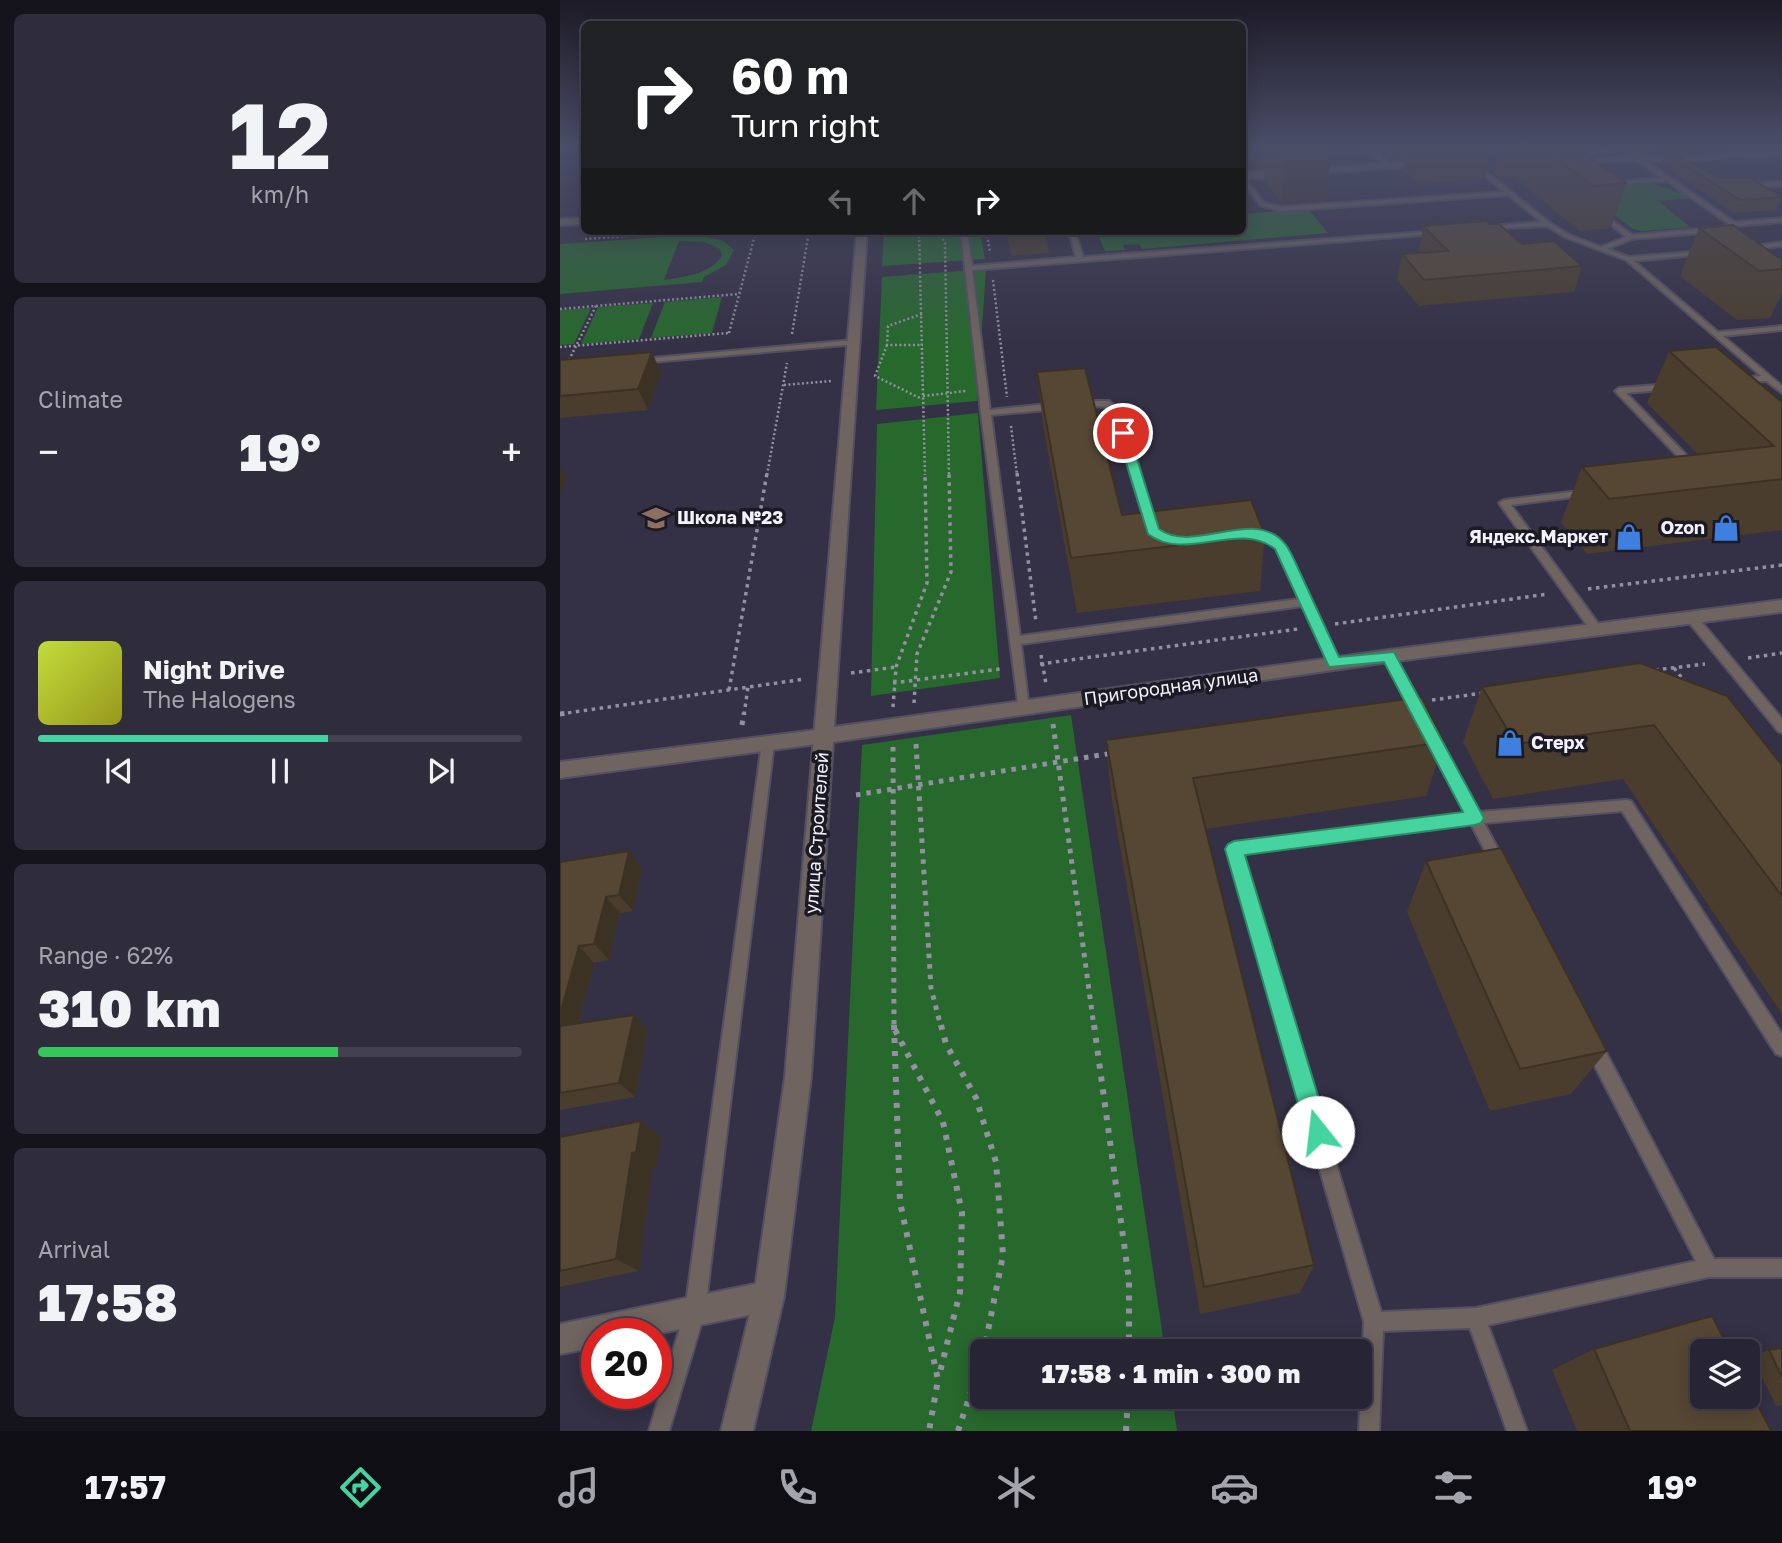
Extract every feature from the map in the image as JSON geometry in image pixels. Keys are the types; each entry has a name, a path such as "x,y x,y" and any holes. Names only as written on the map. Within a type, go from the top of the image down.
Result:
{"street":[{"path":"560,222 581,221"},
{"name":"улица Строителей","path":"737,1431 769,1296 798,1077 862,235"},
{"name":"Пригородная улица","path":"560,770 915,724 1334,663 1782,606"},
{"path":"560,1339 769,1296"}],"lane":[{"path":"1536,214 1567,236 1628,259 1782,390"},
{"path":"1601,214 1631,237"},
{"path":"1718,214 1733,224"},
{"path":"1601,249 1631,237 1725,229 1733,224 1782,220"},
{"path":"1479,229 1548,224"},
{"path":"967,268 1451,231"},
{"path":"964,235 1023,708"},
{"path":"1073,235 1080,259"},
{"path":"1743,248 1782,244"},
{"path":"1628,259 1718,250"},
{"path":"1717,334 1782,328"},
{"path":"631,362 854,342"},
{"path":"1728,381 1768,378"},
{"path":"1679,386 1619,391 1705,480"},
{"path":"985,413 1109,404 1115,409 1153,531 1163,539"},
{"path":"1596,629 1504,503 1598,492"},
{"path":"1234,535 1247,533 1267,536 1281,547 1334,663"},
{"path":"1014,641 1306,602"},
{"path":"1691,617 1782,728"},
{"path":"1389,656 1506,878"},
{"path":"659,1431 695,1311 768,743"},
{"path":"1369,1431 1374,1322 1234,849 1475,818 1626,805 1782,1048"},
{"path":"1582,1024 1709,1268"},
{"path":"1374,1322 1476,1318 1709,1268 1782,1268"},
{"path":"1476,1318 1517,1431"}],"path":[{"path":"573,240 640,235"},
{"path":"724,354 755,235"},
{"path":"560,714 729,690 808,235"},
{"path":"919,235 927,583 896,667 893,727 894,1028 900,1202 938,1380"},
{"path":"940,235 945,243 951,572 946,594 917,653 913,673 915,724 931,988 946,1044 976,1098 996,1162 1003,1255 986,1339"},
{"path":"987,235 1038,637 1059,762 1129,1280 1129,1339"},
{"path":"560,309 739,294"},
{"path":"565,368 596,306"},
{"path":"922,314 888,326 887,345 874,376 922,399"},
{"path":"560,347 729,332"},
{"path":"887,345 923,345"},
{"path":"1646,671 1782,653"},
{"path":"1674,668 1690,689"},
{"path":"741,733 748,687"},
{"path":"1413,702 1496,691"},
{"path":"856,796 1114,753"},
{"path":"894,1028 943,1122 962,1213 960,1292 938,1380 929,1431"},
{"path":"958,1431 970,1395"},
{"path":"1126,1431 1127,1409"}],"green space":[{"path":"1246,214 1312,214 1328,233 1142,249 1139,244 1123,245 1125,250 1105,251 1098,235 1246,235"},
{"path":"1613,214 1674,214 1690,227 1643,231 1633,229"},
{"path":"694,235 722,240 734,250 726,265 704,277 702,282 560,294 560,244","holes":["679,241 705,242 720,249 722,256 717,262 696,274 664,280"]},
{"path":"884,235 981,235 985,259 882,266"},
{"path":"986,269 977,401 876,410 882,277"},
{"path":"722,297 712,333 651,338 665,302"},
{"path":"653,303 639,339 581,344 598,307"},
{"path":"591,308 574,344 560,345 560,310"},
{"path":"978,413 1000,678 871,696 877,424"},
{"path":"1071,715 1163,1339 970,1339 970,1409 1174,1409 1177,1431 811,1431 835,1317 862,745"}],"building":[{"path":"1486,221 1499,224 1522,244 1554,241 1582,266 1424,280 1402,254 1448,251 1423,226"},
{"path":"1733,225 1782,260 1782,269 1759,271 1699,228"},
{"path":"1716,347 1782,402 1782,479 1609,499 1582,467 1774,446 1669,351"},
{"path":"652,352 638,389 560,396 560,360"},
{"path":"1085,368 1122,515 1251,500 1265,535 1071,558 1037,372"},
{"path":"1640,663 1727,696 1782,765 1782,896 1654,725 1516,744 1482,687"},
{"path":"1422,697 1444,742 1193,778 1314,1265 1204,1287 1106,740"},
{"path":"1501,848 1607,1051 1520,1069 1426,861"},
{"path":"629,851 619,895 606,897 594,944 579,946 560,1015 560,862"},
{"path":"634,1015 619,1083 560,1093 560,1026"},
{"path":"641,1121 636,1152 632,1153 616,1259 560,1271 560,1137"},
{"path":"1712,1316 1724,1339 1690,1339 1690,1409 1760,1409 1771,1431 1630,1431 1594,1349"},
{"path":"1782,1348 1782,1377 1769,1350"}],"place":[{"name":"Школа №23","path":"656,518"},
{"name":"Ozon","path":"1726,528"},
{"name":"Яндекс.Маркет","path":"1629,537"},
{"name":"Стерх","path":"1510,743"}],"route":[{"path":"1123,433 1153,531 1163,539 1180,541 1247,533 1267,536 1281,547 1334,663 1389,656 1475,818 1234,849 1318,1132"}]}
